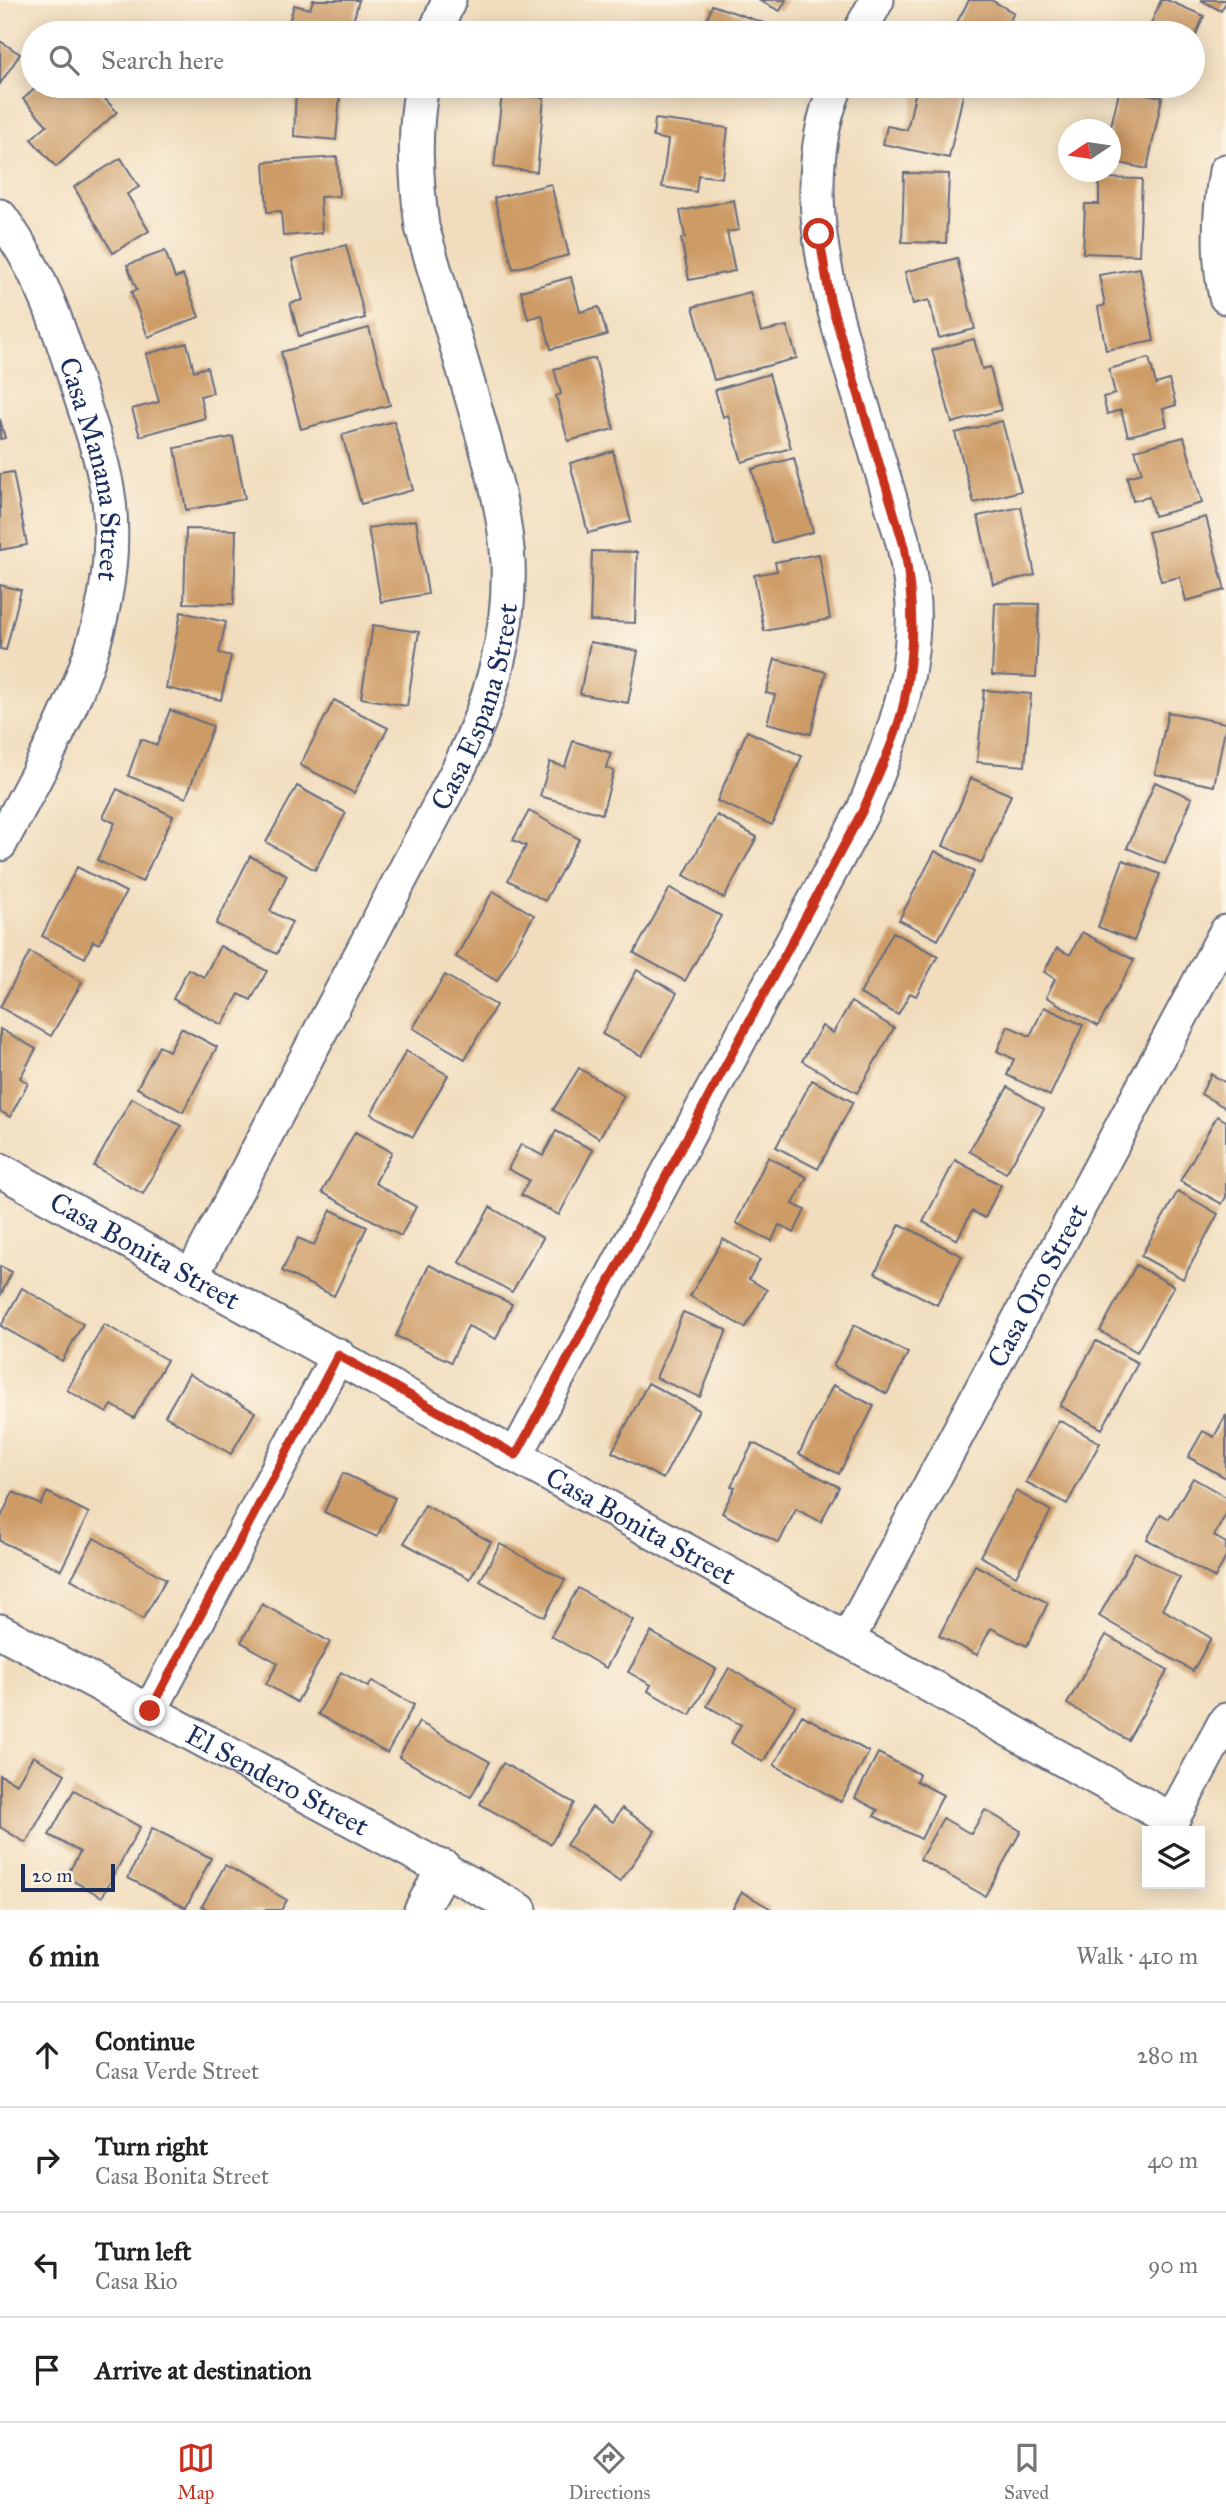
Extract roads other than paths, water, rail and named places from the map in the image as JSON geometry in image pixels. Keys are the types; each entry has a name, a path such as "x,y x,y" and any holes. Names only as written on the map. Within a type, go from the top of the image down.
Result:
{"street":[{"path":"440,21 449,0"},
{"path":"866,21 877,0"},
{"name":"Casa Espana Street","path":"191,1277 459,768 478,729 492,690 502,649 508,564 505,522 494,474 422,227 415,148 419,98"},
{"path":"516,1455 864,808 904,703 914,625 904,546 830,300 819,234 819,157 833,98"},
{"path":"1226,171 1221,200 1220,239 1226,297"},
{"name":"Casa Manana Street","path":"0,216 38,276 54,312 104,469 111,534 105,599 95,643 78,691 57,738 0,844"},
{"name":"Casa Oro Street","path":"848,1639 1226,932"},
{"name":"Casa Bonita Street","path":"0,1170 191,1277 338,1355 1172,1820 1226,1720"},
{"path":"150,1711 338,1355"},
{"name":"El Sendero Street","path":"0,1631 520,1910"},
{"path":"421,1910 444,1867"}]}
